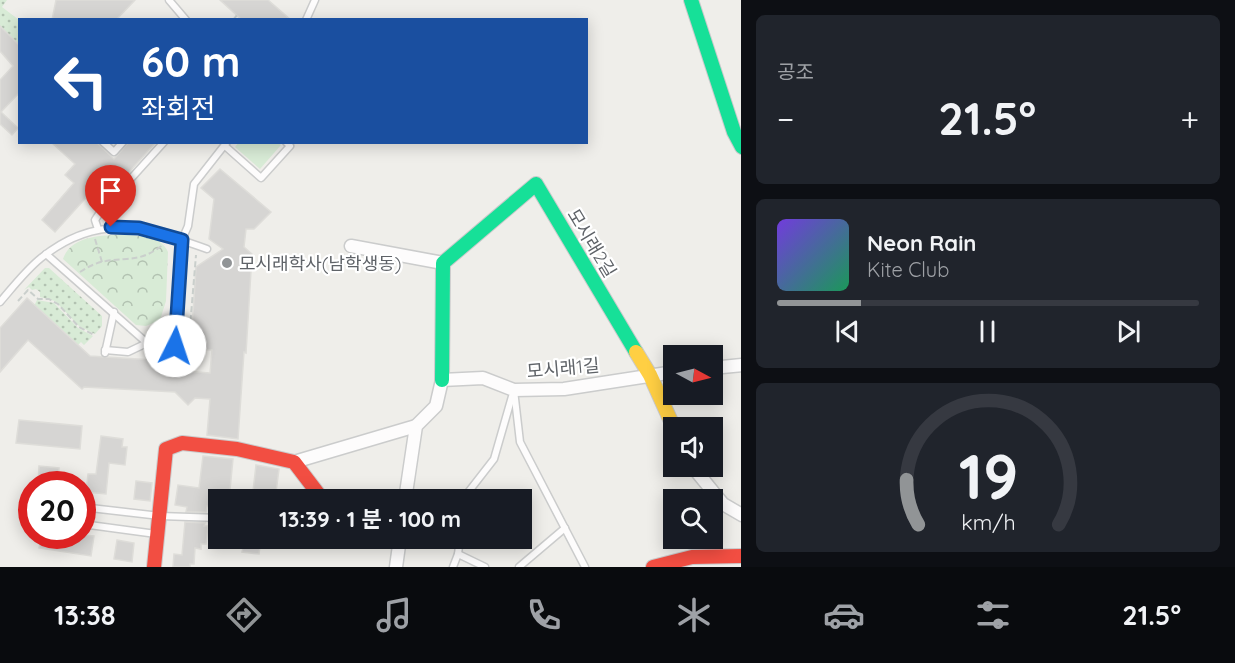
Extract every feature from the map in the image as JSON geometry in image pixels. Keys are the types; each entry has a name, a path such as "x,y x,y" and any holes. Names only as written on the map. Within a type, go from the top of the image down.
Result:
{"street":[{"path":"691,0 741,147"},
{"name":"모시래2길","path":"443,263 536,184 650,375 669,417"},
{"path":"154,567 166,449 182,443 193,444 237,449 294,462 416,426 436,406 442,380 443,263 351,246"},
{"path":"723,367 741,365"},
{"name":"모시래1길","path":"442,380 483,378 514,390 564,389 663,373"},
{"path":"407,489 416,426"},
{"path":"294,462 315,489"},
{"path":"701,477 723,504 741,514"},
{"path":"396,567 398,549"},
{"path":"653,567 692,557 741,556"}],"lane":[{"path":"169,0 184,18"},
{"path":"307,18 315,0"},
{"path":"106,144 114,152 121,144"},
{"path":"95,230 99,214 162,144"},
{"path":"114,312 105,352 128,352 147,343 175,346 182,240 188,226 194,184 226,144 261,178 290,146 288,144"},
{"path":"0,302 46,254 75,237 95,230 117,227 139,228 207,249"},
{"path":"46,254 147,343"},
{"path":"472,489 494,459 514,390"},
{"path":"514,390 520,442 585,567"},
{"path":"96,509 160,516 208,518"},
{"path":"96,526 158,535"},
{"path":"519,567 565,528"},
{"path":"453,567 459,549"},
{"path":"458,554 485,567"}],"path":[{"path":"95,230 102,262"},
{"path":"74,277 77,273 102,262 145,256 164,244"},
{"path":"189,339 197,245"},
{"path":"18,302 28,290 38,299 55,302 78,327 94,335"}],"green space":[{"path":"0,0 7,0 2,7 18,19 17,48 0,34"},
{"path":"237,144 281,145 260,169 235,147"},
{"path":"128,235 157,240 168,252 166,301 160,320 146,326 136,325 63,259 67,251 82,240 100,236"},
{"path":"45,268 49,268 102,316 102,326 95,334 79,326 55,301 40,297 40,292 36,289 32,290 29,287 24,290"},
{"path":"37,300 54,303 78,328 93,336 84,345 81,342 78,345 34,306"}],"building":[{"path":"56,0 135,0 118,18 52,18"},
{"path":"220,0 268,0 289,18 240,18"},
{"path":"0,26 18,44 18,94 1,112 18,128 12,135 0,124 0,80 13,66 0,51"},
{"path":"53,144 98,144 114,159 127,144 154,144 103,201 92,191 55,232 42,220 74,183 65,175 75,164"},
{"path":"220,169 271,212 254,229 246,229 244,247 252,254 238,439 207,435 210,399 195,398 188,405 175,392 84,387 82,389 28,340 0,372 0,328 27,298 90,356 185,362 184,371 210,373 212,350 195,349 191,345 196,267 223,249 209,239 214,199 201,188"},
{"path":"19,420 82,426 80,449 16,443"},
{"path":"101,436 123,439 122,447 127,447 125,465 109,463 106,494 96,493"},
{"path":"203,456 233,459 230,489 208,489 206,512 186,512 187,507 175,505 178,485 199,488"},
{"path":"256,465 279,469 276,489 253,489"},
{"path":"39,466 59,468 59,471 39,471"},
{"path":"136,481 152,483 150,501 134,499"},
{"path":"185,522 205,523 204,526 208,526 206,544 201,544 201,549 195,548 194,564 190,564 190,567 173,567 174,554 182,555"},
{"path":"117,540 134,543 132,562 114,559"},
{"path":"46,549 92,549 91,556"},
{"path":"243,549 260,549 259,554 242,552"}],"traffic: fast":[{"path":"691,0 734,132 741,145"},
{"path":"442,380 443,263 536,184 636,352"}],"traffic: slow":[{"path":"636,352 650,375 669,417"}],"traffic: jam":[{"path":"154,567 166,449 182,443 237,449 294,462 315,489"},
{"path":"653,567 692,557 741,556"}],"place":[{"name":"모시래학사(남학생동)","path":"227,263"}],"route":[{"path":"111,227 139,228 182,240 175,346"}]}
